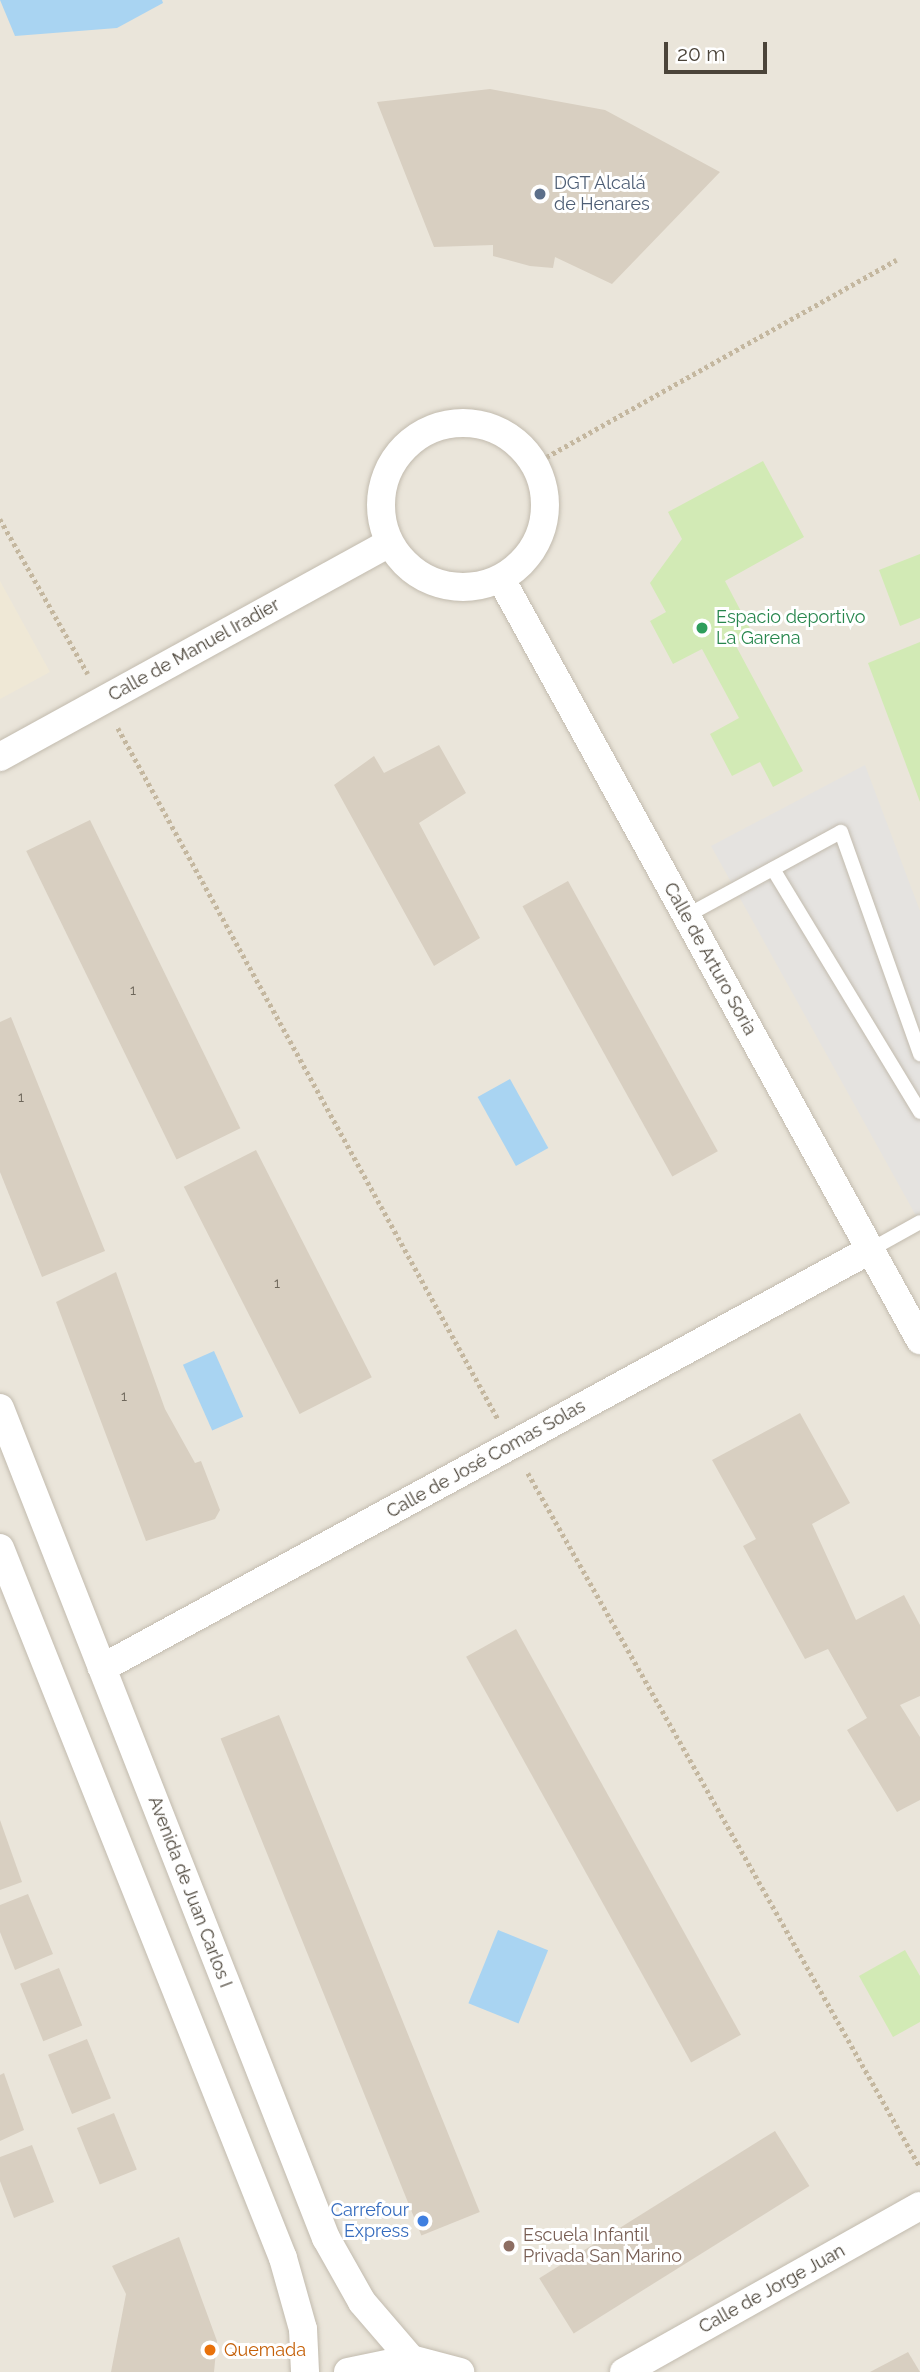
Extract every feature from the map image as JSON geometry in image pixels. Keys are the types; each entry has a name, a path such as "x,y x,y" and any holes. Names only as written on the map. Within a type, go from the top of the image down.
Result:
{"street":[{"path":"464,422 492,428 516,442 534,464 544,489 537,541 501,579 476,587 425,579 389,543 381,516 382,488 392,461 420,436 464,422"},
{"name":"Calle de Manuel Iradier","path":"0,757 389,543"},
{"name":"Calle de Arturo Soria","path":"501,579 920,1340"},
{"name":"Calle de José Comas Solas","path":"102,1668 870,1250"},
{"name":"Avenida de Juan Carlos I","path":"0,1408 326,2238 362,2302 411,2359"},
{"path":"0,1548 283,2258 303,2329 304,2372"},
{"name":"Calle de Jorge Juan","path":"624,2372 920,2206"},
{"path":"348,2372 411,2359 460,2372"}],"lane":[{"path":"686,916 841,832 920,1054"},
{"path":"773,869 920,1112"},
{"path":"870,1250 920,1222"}],"path":[{"path":"534,464 895,260"},
{"path":"0,519 103,700"}],"shaded area":[{"path":"0,0 920,0 920,2372 0,2372"},
{"path":"0,581 50,672 0,699"},
{"path":"865,765 920,911 920,1223 711,846"}],"green space":[{"name":"Espacio deportivo La Garena","path":"763,461 804,537 725,581 754,636 736,646 803,771 773,787 760,762 732,776 710,734 739,718 702,649 673,664 650,621 666,612 650,583 682,539 668,512"},
{"path":"920,554 920,618 900,626 879,570"},
{"path":"920,642 920,802 868,663"},
{"path":"905,1950 920,1976 920,2022 893,2037 859,1976"}],"water":[{"path":"0,0 162,0 163,3 117,28 15,36"},
{"path":"510,1079 548,1148 516,1166 478,1097"},
{"path":"214,1351 243,1417 212,1431 183,1365"},
{"path":"498,1930 548,1950 518,2023 468,2003"}],"building":[{"path":"490,89 605,110 720,172 612,284 555,257 553,268 530,266 493,256 493,245 434,247 377,102"},
{"path":"439,745 466,793 419,823 480,938 434,966 334,785 374,756 384,773"},
{"path":"90,820 240,1128 177,1159 26,851"},
{"path":"568,881 718,1151 672,1176 523,906"},
{"path":"11,1017 105,1251 42,1277 0,1172 0,1022"},
{"path":"256,1150 372,1377 300,1414 184,1187"},
{"path":"116,1272 165,1409 195,1463 201,1461 220,1510 215,1519 146,1541 56,1302"},
{"path":"800,1413 850,1503 812,1524 856,1620 904,1595 920,1625 920,1696 900,1705 920,1737 920,1800 897,1812 847,1730 867,1718 828,1649 805,1659 743,1546 756,1539 712,1460"},
{"path":"516,1629 741,2035 691,2062 466,1657"},
{"path":"279,1715 480,2212 421,2236 221,1739"},
{"path":"0,1820 22,1882 0,1890"},
{"path":"28,1894 53,1954 15,1970 0,1932 0,1905"},
{"path":"59,1968 82,2025 43,2041 20,1984"},
{"path":"87,2039 111,2098 72,2114 48,2055"},
{"path":"4,2073 24,2130 0,2141 0,2075"},
{"path":"114,2113 137,2170 100,2185 77,2128"},
{"path":"775,2131 809,2186 574,2333 539,2278"},
{"path":"32,2145 54,2202 14,2218 0,2181 0,2157"},
{"path":"179,2237 217,2341 214,2372 111,2372 126,2294 112,2266"},
{"path":"908,2352 920,2372 870,2372"}],"place":[{"name":"DGT Alcalá de Henares","path":"540,194"},
{"name":"Espacio deportivo La Garena","path":"702,628"},
{"name":"Carrefour Express","path":"423,2221"},
{"name":"Escuela Infantil Privada San Marino","path":"509,2246"},
{"name":"Quemada","path":"210,2350"}]}
